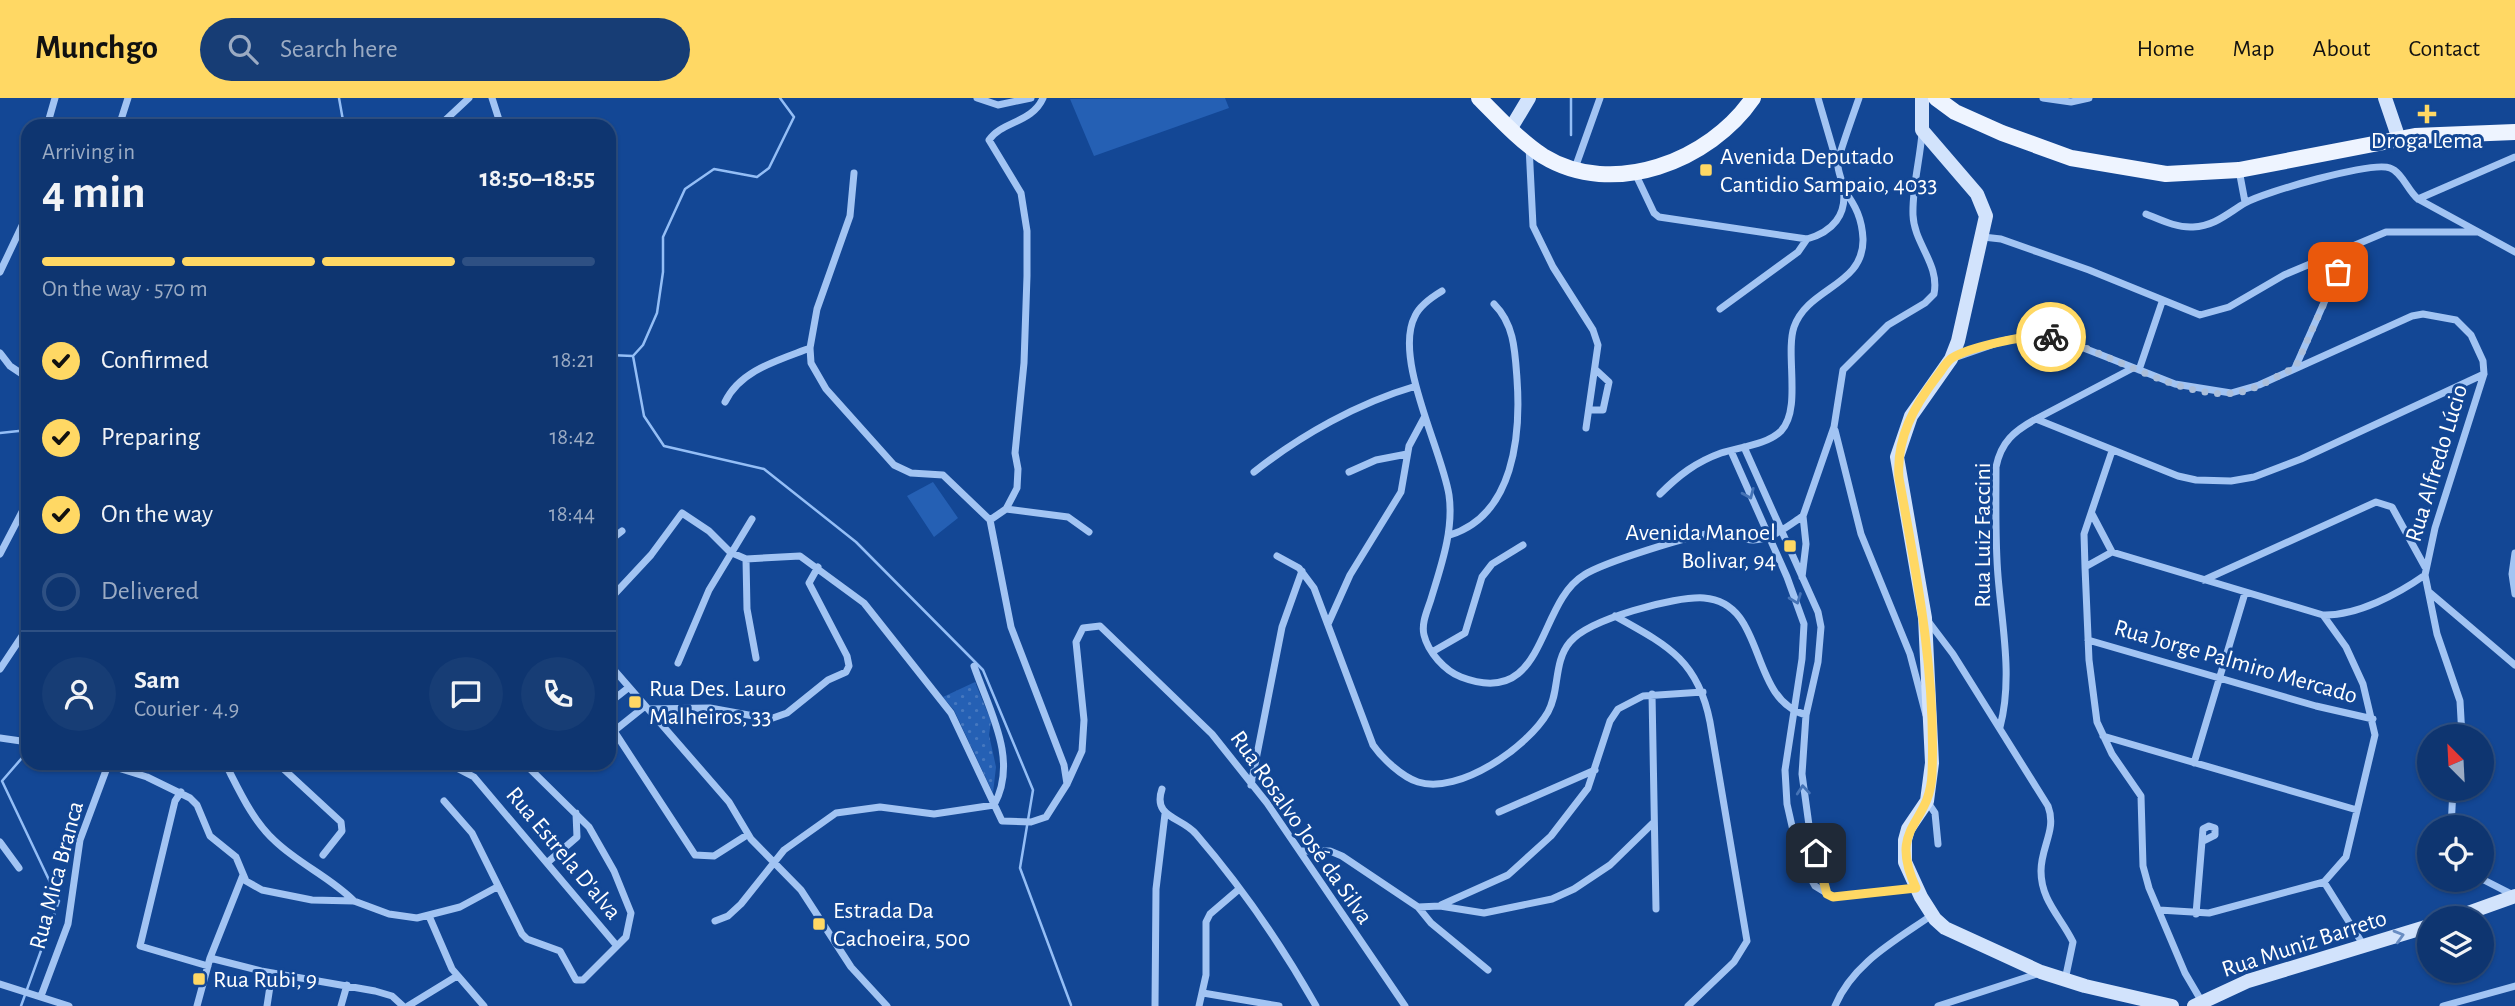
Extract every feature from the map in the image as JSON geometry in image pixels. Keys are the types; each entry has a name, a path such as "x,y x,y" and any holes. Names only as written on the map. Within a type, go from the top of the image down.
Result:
{"main road":[{"path":"1479,98 1529,145 1546,157 1575,168 1635,173 1686,157 1714,141 1753,98"},
{"path":"1936,98 1955,112 2002,133 2071,158 2166,174 2239,170 2399,139 2446,134 2515,132"}],"street":[{"path":"49,119 55,98"},
{"path":"120,119 128,98"},
{"path":"446,119 469,98"},
{"path":"492,98 499,119"},
{"path":"977,98 998,105 1031,98"},
{"path":"990,520 1006,509 1017,488 1018,469 1014,453 1027,307 1027,231 1021,193 989,140 995,132 1029,116 1043,98"},
{"path":"1511,128 1529,98"},
{"path":"1575,168 1600,98"},
{"path":"1635,173 1654,213 1659,217 1807,239 1822,234 1837,222 1844,190 1818,98"},
{"path":"1838,163 1859,98"},
{"path":"1802,577 1806,544 1803,516 1834,427 1843,370 1888,325 1925,303 1934,294 1934,271 1917,234 1913,214 1922,130 1922,98"},
{"path":"2043,98 2071,102 2089,98"},
{"path":"2385,98 2399,139"},
{"path":"1922,130 1935,142 1983,204 1986,216 1951,359 1911,416 1897,457 1925,618 1932,777 1927,801 1908,829 1905,862 1932,915 1945,928 2041,972 2172,1006"},
{"path":"1529,145 1533,226 1553,267 1593,330 1598,345 1586,428"},
{"path":"2418,199 2515,157"},
{"path":"2146,214 2191,227 2217,221 2245,202 2316,180 2376,166 2396,171 2409,191 2418,199 2515,252"},
{"path":"2239,170 2245,202"},
{"path":"616,593 654,552 682,513 709,531 730,552 746,559 794,555 818,567 864,603 951,713 1002,821 1031,821 1046,817 1067,784 1064,765 1009,617 990,520 943,475 911,473 894,465 821,382 811,363 810,348 817,309 850,216 854,173"},
{"path":"1660,494 1690,467 1779,433 1784,427 1790,398 1795,326 1810,303 1848,277 1859,263 1863,246 1861,221 1854,203 1844,190"},
{"path":"0,272 21,228"},
{"path":"1983,237 2010,242 2089,270 2162,302 2200,315 2210,314 2238,302 2284,275 2347,251 2386,232 2478,232"},
{"path":"1720,309 1798,252 1807,239"},
{"path":"2295,368 2347,251"},
{"path":"1442,291 1426,302 1414,317 1411,326 1412,367 1424,418 1448,490 1450,535 1424,623 1423,635 1430,649 1459,677 1483,681 1505,680 1525,667 1539,649 1558,601 1583,575 1604,565 1716,533 1756,541 1780,532 1803,516"},
{"path":"2136,369 2162,302"},
{"path":"1450,535 1469,526 1492,505 1501,489 1515,450 1519,413 1513,337 1508,320 1494,304"},
{"name":"Rua Alfredo Lúcio","path":"1951,359 2006,340 2042,335 2175,384 2231,393 2259,385 2423,314 2456,320 2478,346 2484,374 2425,571 2441,645 2460,701 2461,724"},
{"path":"725,402 732,388 743,377 810,348"},
{"path":"0,353 10,366 21,373"},
{"name":"Rua Luiz Faccini","path":"2000,727 2006,707 2006,686 1998,573 1996,467 1999,453 2010,436 2036,419 2136,369"},
{"path":"1589,410 1603,410 1608,396 1609,382 1596,370"},
{"path":"2036,419 2112,451 2196,480 2231,481 2254,477 2301,459 2484,374"},
{"path":"1254,472 1292,442 1395,393 1416,386"},
{"path":"1328,624 1350,575 1397,501 1412,438 1424,418"},
{"path":"1834,427 1861,534 1910,654 1920,701 1930,725"},
{"path":"1744,447 1818,612 1821,626 1818,662 1806,715 1802,790 1811,840 1827,894"},
{"path":"1731,451 1804,624 1802,659 1785,769 1787,804 1793,837 1807,876 1815,886 1840,898 1916,888"},
{"path":"2112,451 2084,534 2092,695 2102,736 2141,796 2143,866 2185,973 2201,1005"},
{"path":"1349,472 1376,460 1408,454"},
{"path":"2092,514 2112,552 2245,593 2323,615 2347,612 2367,605 2425,571 2392,508 2376,502 2204,580"},
{"path":"1006,509 1068,517 1089,532"},
{"path":"0,554 21,514"},
{"path":"678,663 699,609 730,552 752,519"},
{"path":"616,536 622,531"},
{"path":"1430,649 1465,633 1482,577 1492,564 1523,545"},
{"path":"2085,567 2112,552"},
{"path":"2515,553 2512,574 2515,594"},
{"path":"1278,556 1302,571 1314,588 1364,724 1377,751 1418,782 1450,781 1491,766 1533,732 1549,711 1560,662 1570,642 1587,628 1615,616 1693,598 1709,598 1721,603 1741,618 1775,694 1793,711 1806,715"},
{"path":"746,559 747,609 755,658"},
{"path":"616,730 647,708 710,708 770,719 787,713 828,680 846,672 849,666 847,656 809,583 809,577 818,567"},
{"path":"1251,785 1282,627 1302,571"},
{"path":"2428,591 2515,665"},
{"path":"2194,763 2245,593"},
{"path":"2159,910 2196,914 2222,911 2324,882 2346,857 2375,735 2373,719 2356,669 2339,637 2323,615"},
{"path":"1615,616 1677,654 1691,669 1703,692 1747,941 1734,962 1688,1006"},
{"path":"1925,618 2000,727 2051,814 2052,830 2041,871 2048,903 2073,942 2066,980"},
{"name":"Rua Rosalvo José da Silva","path":"1067,784 1077,765 1085,735 1076,642 1083,628 1095,625 1106,629 1156,682 1206,728 1301,851 1405,1006"},
{"path":"0,669 21,638"},
{"name":"Rua Jorge Palmiro Mercado","path":"2088,639 2316,706 2373,719"},
{"path":"974,666 1004,756 1005,779 994,805"},
{"path":"616,673 720,793 747,835 801,890 851,967 887,1006"},
{"path":"616,697 628,688"},
{"path":"1440,905 1497,881 1530,857 1573,811 1588,789 1614,715 1633,699 1652,694 1703,692"},
{"path":"1652,694 1656,909"},
{"path":"2102,736 2357,810"},
{"path":"0,738 21,742"},
{"path":"616,739 695,855 708,858 747,835"},
{"name":"Rua Mica Branca","path":"41,996 68,924 80,840 103,770"},
{"path":"121,770 181,792 195,802 210,836 236,857 249,885 272,893 312,900 354,901 409,918 429,916 460,907 497,887"},
{"path":"229,770 250,808 273,839 336,884 354,901"},
{"path":"284,770 341,822 342,831 323,855"},
{"name":"Rua Estrela D'alva","path":"460,770 474,777 617,946"},
{"path":"444,801 472,833 497,887 527,939 560,951 576,980 580,981 626,937 631,912 614,871 593,833 531,770"},
{"path":"1499,812 1595,770"},
{"path":"1162,789 1159,803 1165,814 1195,832 1272,935 1316,1006"},
{"path":"181,792 175,801 140,946 208,966"},
{"path":"1927,801 1935,813 1938,844"},
{"path":"715,922 728,916 741,904 774,862 799,838 842,810 889,807 934,814 994,805"},
{"path":"548,862 577,837 576,813"},
{"path":"1155,1006 1156,889 1165,814"},
{"path":"1418,907 1440,905 1483,913 1552,899 1600,874 1653,823"},
{"path":"2196,914 2203,841"},
{"path":"0,842 19,869"},
{"path":"1301,851 1330,851 1342,856 1418,907 1431,923 1488,970"},
{"path":"197,1006 208,966 243,874"},
{"path":"2324,882 2364,947"},
{"path":"2494,885 2515,896"},
{"path":"1199,1006 1203,993 1206,922 1210,915 1238,890"},
{"path":"2487,906 2515,896"},
{"path":"1835,1006 1853,975 1867,961 1932,915"},
{"path":"429,916 457,976 484,1006"},
{"name":"Rua Muniz Barreto","path":"2201,1005 2222,1000 2248,981 2417,930"},
{"path":"211,958 272,973 375,991 392,996 403,1006"},
{"path":"1938,1006 2041,972"},
{"path":"267,1006 272,973"},
{"path":"408,1006 457,976"},
{"path":"0,984 68,1006"},
{"path":"341,1006 347,985"},
{"path":"2443,1006 2515,986"},
{"path":"1203,993 1279,1006"}],"shaded area":[{"path":"1225,98 1229,108 1094,156 1070,99"},
{"path":"933,482 958,518 934,537 907,496"},
{"path":"975,682 991,721 989,735 996,767 993,793 954,710 943,697"}],"waterway":[{"path":"339,98 343,119"},
{"path":"616,355 633,356 643,345 657,313 663,272 663,237 685,189 714,169 757,177 769,168 794,117 780,98"},
{"path":"1571,98 1571,135"},
{"path":"633,356 644,416 664,446 764,469 856,542 983,670 1033,790 1020,868 1071,1005"},
{"path":"0,433 21,431"},
{"path":"21,759 2,781 59,901 21,1006"}],"way so far":[{"path":"2051,337 2175,384 2211,392 2242,392 2295,368 2338,272"}],"place":[{"name":"Droga Lema","path":"2427,114"},
{"name":"Avenida Deputado Cantidio Sampaio, 4033","path":"1706,170"},
{"name":"Avenida Manoel Bolivar, 94","path":"1790,546"},
{"name":"Rua Des. Lauro Malheiros, 33","path":"635,702"},
{"name":"Estrada Da Cachoeira, 500","path":"819,924"},
{"name":"Rua Rubi, 9","path":"199,979"}],"route":[{"path":"1816,853 1827,894 1833,897 1853,897 1916,888 1905,862 1905,840 1908,829 1927,801 1932,777 1929,651 1897,457 1902,438 1920,398 1951,359 2006,340 2042,335 2051,337"}]}
